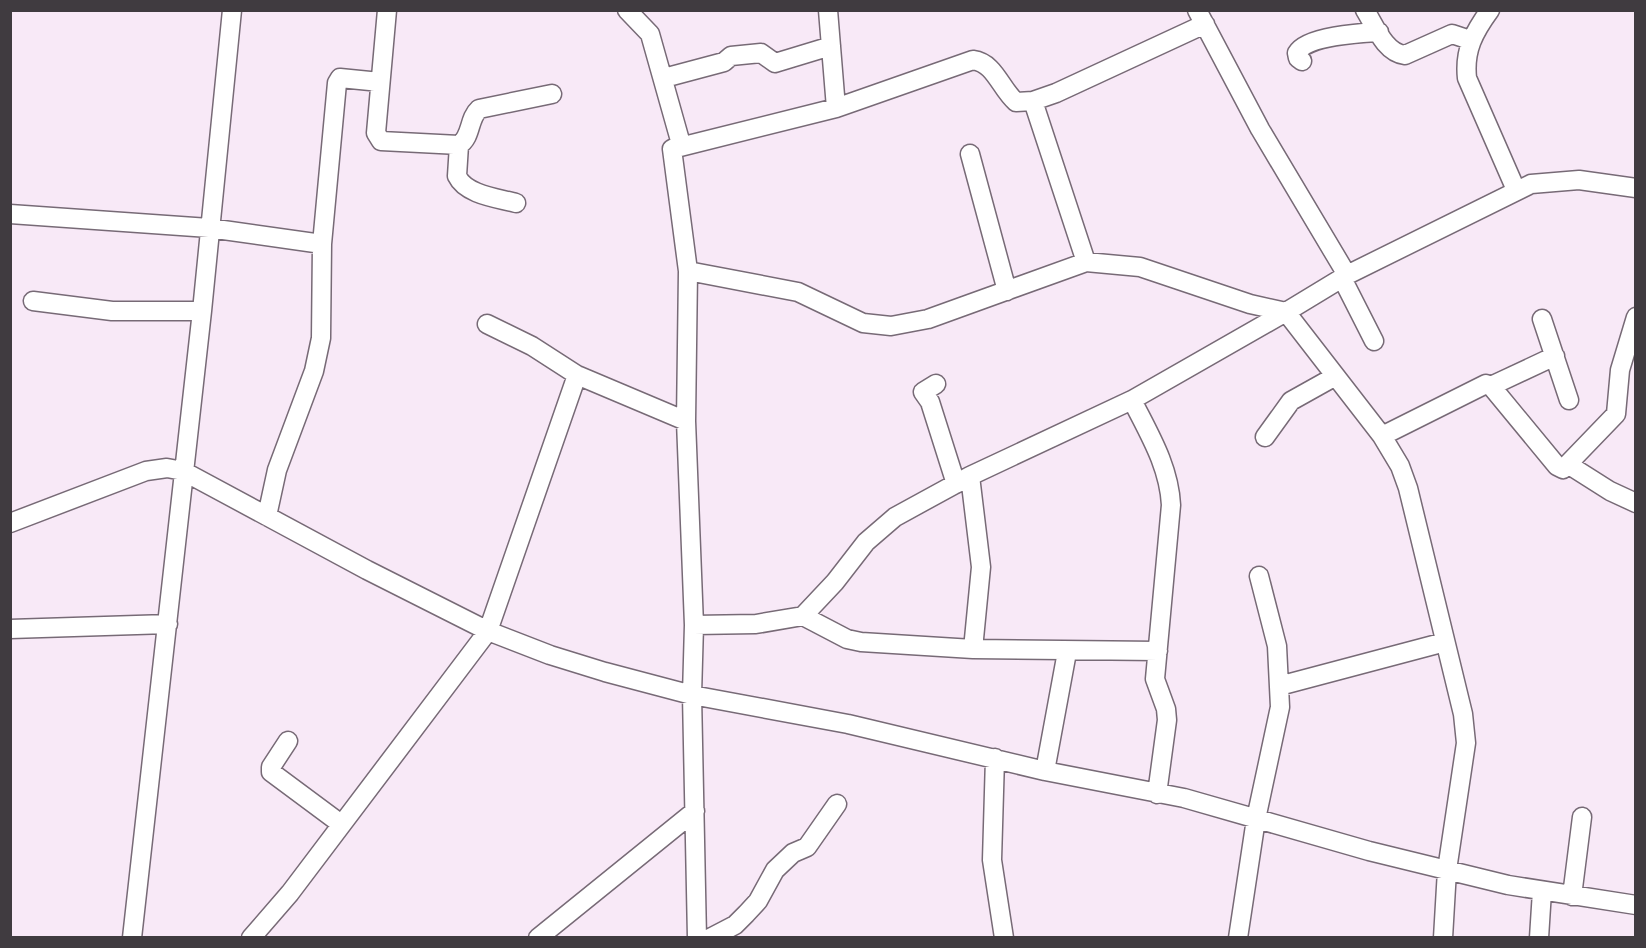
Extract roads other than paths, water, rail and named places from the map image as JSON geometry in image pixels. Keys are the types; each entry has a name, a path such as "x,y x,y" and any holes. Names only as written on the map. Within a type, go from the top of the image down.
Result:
{"street":[{"path":"132,938 202,311 232,10"},
{"path":"387,10 376,133 379,139 459,145 466,141 474,114 479,110 552,94"},
{"path":"627,10 650,34 681,144 672,149"},
{"path":"828,10 836,108"},
{"path":"1365,10 1390,49 1405,55 1452,34 1470,40"},
{"path":"1491,10 1470,40 1465,63 1467,78 1516,190"},
{"path":"672,149 836,108 973,60 985,63 1016,102 1033,101 1056,93 1201,17 1255,120 1344,277 1374,341"},
{"path":"1302,61 1298,58 1298,52 1305,45 1342,34 1379,32"},
{"path":"664,78 724,62 731,56 761,52 775,63 831,46"},
{"path":"267,516 277,470 314,371 321,338 322,244 337,83 340,78 380,82"},
{"path":"1033,101 1086,262"},
{"path":"459,145 457,176 459,181 473,191 516,203"},
{"path":"672,149 688,271 686,421 694,625 692,695 697,938"},
{"path":"970,154 1007,291"},
{"path":"802,616 881,527 963,480 1132,400 1344,277 1516,190 1543,182 1578,180 1635,188"},
{"path":"10,214 209,228 322,244"},
{"path":"688,271 798,292 863,322 891,326 928,320 1086,262 1140,267 1250,304 1286,312 1334,377 1382,436 1400,466 1408,488 1462,714 1466,743 1447,870 1443,938"},
{"path":"33,301 112,311 202,311"},
{"path":"1491,386 1557,466 1563,469 1616,414 1620,370 1635,317"},
{"path":"1542,319 1569,400"},
{"path":"487,324 532,346 577,375 686,421"},
{"path":"1382,436 1483,385 1491,386 1555,356"},
{"path":"251,938 290,893 488,630 577,375"},
{"path":"1265,437 1291,401 1334,377"},
{"path":"936,384 922,392 930,402 963,480 981,546 973,649"},
{"path":"1132,400 1167,472 1170,486 1171,505 1155,679 1166,709 1167,720 1157,794"},
{"path":"1569,465 1610,491 1635,503"},
{"path":"10,523 146,471 167,468 183,471 488,630 550,655 692,695 848,724 1045,771 1184,798 1447,870 1542,891 1635,905"},
{"path":"1238,938 1256,819 1280,707 1276,646 1259,576"},
{"path":"694,625 756,624 802,616 847,639 861,642 1067,652 1158,651"},
{"path":"10,629 168,624"},
{"path":"1279,686 1445,642"},
{"path":"1045,771 1067,652"},
{"path":"288,741 271,768 271,772 341,824"},
{"path":"995,758 992,860 1004,938"},
{"path":"711,938 735,925 746,914 758,901 775,870 793,853 807,847 837,804"},
{"path":"538,938 695,811"},
{"path":"1572,896 1582,817"},
{"path":"1539,938 1542,891"}]}
